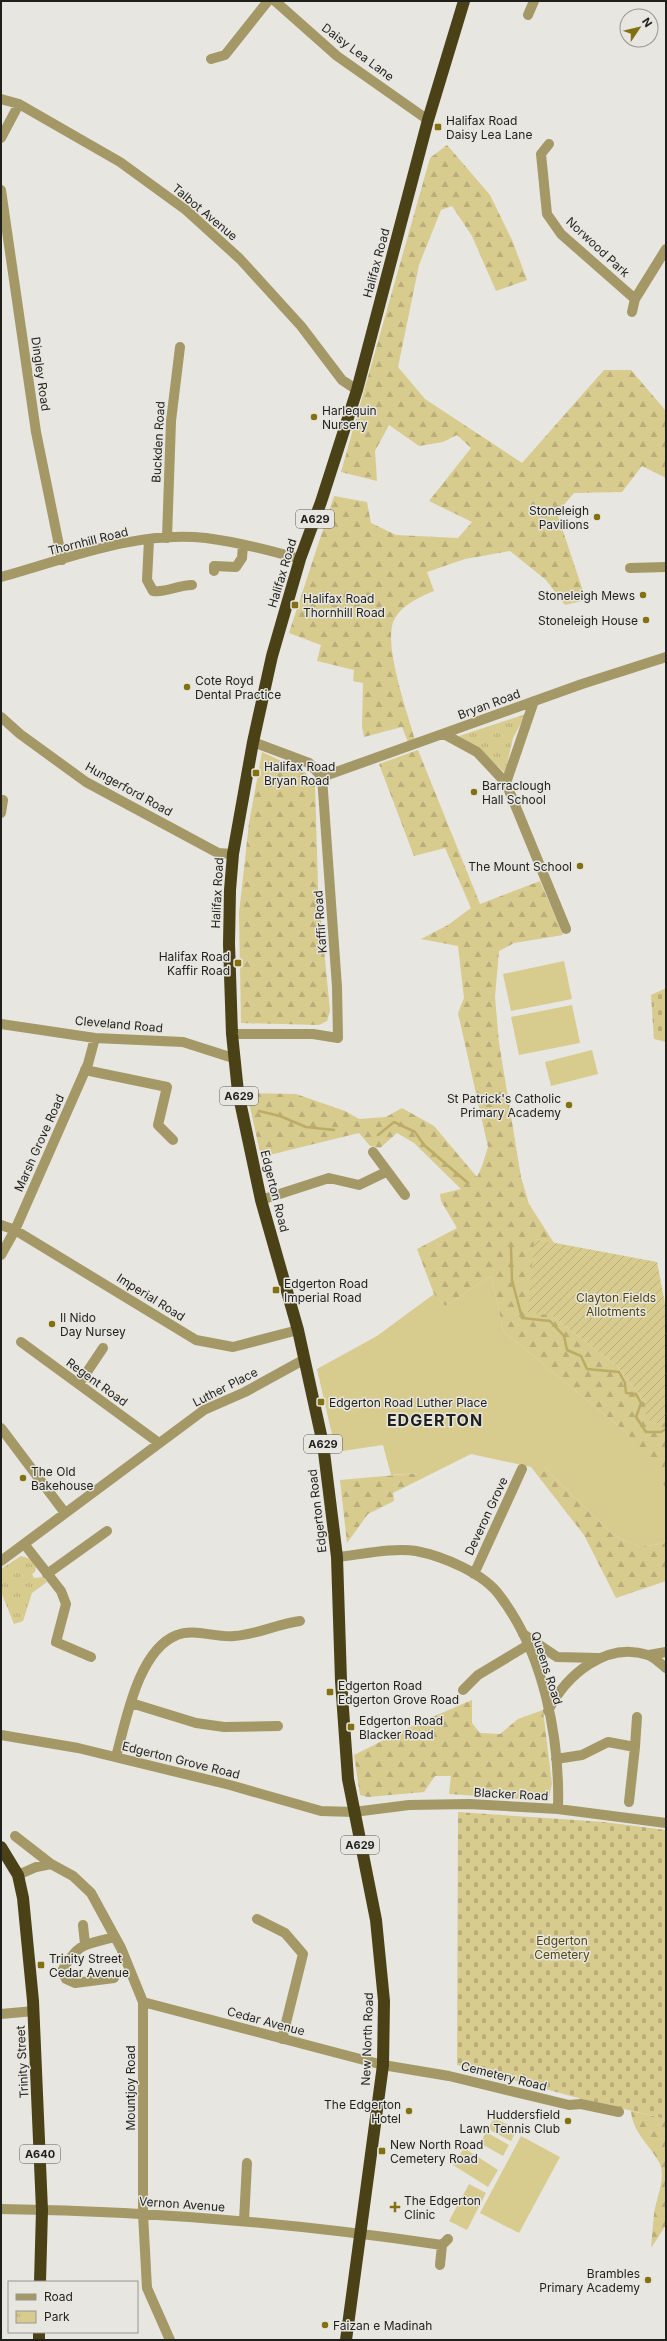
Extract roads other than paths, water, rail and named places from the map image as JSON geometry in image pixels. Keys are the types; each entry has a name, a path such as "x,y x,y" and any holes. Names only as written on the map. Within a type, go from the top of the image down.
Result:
{"highway":[{"name":"Halifax Road","path":"249,1144 238,1092 233,1058 229,944 233,854 253,742 272,656 300,559 321,502 357,390 428,120 464,1"},
{"name":"Edgerton Road","path":"249,1144 261,1200 306,1359 323,1444 337,1557 341,1689 348,1779 354,1812"},
{"name":"New North Road","path":"346,2340 383,2065 384,2001 376,1920 354,1812"},
{"name":"Trinity Street","path":"1,1847 18,1875 23,1898 34,2011 42,2210 40,2281"}],"street":[{"path":"211,59 225,55 268,1"},
{"name":"Daisy Lea Lane","path":"275,1 337,56 428,120"},
{"path":"528,15 534,1"},
{"name":"Talbot Avenue","path":"1,99 19,104 120,162 186,210 240,259 301,326 342,380 357,390"},
{"path":"1,138 19,104"},
{"name":"Norwood Park","path":"550,144 541,154 547,214 561,234 635,299"},
{"name":"Dingley Road","path":"1,190 36,432 62,560"},
{"name":"Norwood Park","path":"632,312 635,299 666,249"},
{"name":"Buckden Road","path":"167,538 171,421 180,347"},
{"name":"Thornhill Road","path":"1,577 114,546 167,538 205,538 243,545 300,559"},
{"path":"149,540 147,580 153,591 162,593 181,585 192,585"},
{"path":"214,571 214,566 236,567 242,558 243,545"},
{"path":"630,568 666,567"},
{"name":"Bryan Road","path":"322,777 534,701 666,657"},
{"path":"506,783 534,701"},
{"name":"Hungerford Road","path":"1,716 20,734 86,782 218,852 233,854"},
{"path":"444,734 477,752 506,783 566,929"},
{"path":"253,742 309,763 322,777"},
{"name":"Kaffir Road","path":"232,1034 313,1034 338,1038 338,986 322,777"},
{"path":"1,813 4,800"},
{"name":"Cleveland Road","path":"1,1024 95,1038 183,1042 233,1058"},
{"name":"Marsh Grove Road","path":"1,1256 15,1230 85,1070 95,1038"},
{"path":"85,1070 167,1087 158,1125 173,1140"},
{"path":"373,1152 386,1172 405,1195"},
{"path":"261,1200 329,1178 359,1185 386,1172"},
{"name":"Imperial Road","path":"1,1225 15,1230 196,1340 233,1347 298,1330"},
{"name":"Regent Road","path":"20,1342 159,1443"},
{"path":"79,1384 103,1348"},
{"name":"Luther Place","path":"1,1561 204,1410 245,1392 306,1359"},
{"path":"1,1429 65,1513"},
{"name":"Deveron Grove","path":"474,1574 522,1469"},
{"path":"47,1574 107,1531"},
{"path":"24,1545 61,1591 66,1604 56,1642 91,1657"},
{"name":"Queens Road","path":"337,1557 414,1551 449,1560 474,1574 500,1594 528,1645 548,1711 556,1758 558,1809"},
{"path":"116,1757 131,1703 142,1671 151,1656 162,1644 177,1635 193,1632 221,1637 236,1636 300,1621"},
{"path":"523,1634 557,1657 604,1657"},
{"path":"463,1690 478,1674 528,1645"},
{"path":"548,1711 557,1692 586,1665 623,1651 649,1655 666,1652"},
{"path":"649,1655 666,1668"},
{"path":"131,1703 196,1723 224,1727 278,1726"},
{"path":"629,1802 637,1717"},
{"name":"Edgerton Grove Road","path":"1,1735 78,1748 230,1784 321,1810 354,1812"},
{"path":"556,1758 582,1755 608,1742 634,1746"},
{"name":"Blacker Road","path":"354,1812 409,1805 446,1804 558,1809 666,1823"},
{"name":"Mountjoy Road","path":"15,1836 51,1864 66,1872 87,1888 115,1937 139,1987 143,2002 143,2214 146,2288 170,2340"},
{"path":"18,1875 36,1867 51,1864"},
{"path":"256,1919 285,1933 303,1954 282,2039"},
{"path":"82,1925 85,1944"},
{"path":"114,1978 75,1983 66,1979 62,1971 76,1950 85,1944 115,1937"},
{"name":"Cedar Avenue","path":"143,2002 383,2065"},
{"path":"1,2014 34,2011"},
{"name":"Cemetery Road","path":"383,2065 449,2076 569,2105 581,2104 619,2112"},
{"path":"244,2221 247,2163"},
{"name":"Vernon Avenue","path":"1,2209 143,2214 244,2221 445,2242 440,2265"}],"waterway":[{"path":"259,1111 280,1116 306,1127 334,1130"},
{"path":"378,1135 394,1122 415,1132 424,1145 468,1183"},
{"path":"511,1247 512,1280 522,1318 550,1321 564,1336 567,1350 581,1356 587,1369 619,1372 625,1383 626,1393 636,1394 641,1403 636,1417 646,1432 661,1432 666,1429"}],"place":[{"name":"Halifax Road Daisy Lea Lane","path":"438,127"},
{"name":"Harlequin Nursery","path":"314,417"},
{"name":"Stoneleigh Pavilions","path":"597,517"},
{"name":"Stoneleigh Mews","path":"643,595"},
{"name":"Halifax Road Thornhill Road","path":"295,605"},
{"name":"Stoneleigh House","path":"646,620"},
{"name":"Cote Royd Dental Practice","path":"187,687"},
{"name":"Halifax Road Bryan Road","path":"256,773"},
{"name":"Barraclough Hall School","path":"474,792"},
{"name":"The Mount School","path":"580,866"},
{"name":"Halifax Road Kaffir Road","path":"238,963"},
{"name":"St Patrick's Catholic Primary Academy","path":"569,1105"},
{"name":"Edgerton Road Imperial Road","path":"276,1290"},
{"name":"Il Nido Day Nursey","path":"52,1324"},
{"name":"Edgerton Road Luther Place","path":"321,1402"},
{"name":"The Old Bakehouse","path":"23,1478"},
{"name":"Edgerton Road Edgerton Grove Road","path":"330,1692"},
{"name":"Edgerton Road Blacker Road","path":"351,1727"},
{"name":"Trinity Street Cedar Avenue","path":"41,1965"},
{"name":"The Edgerton Hotel","path":"409,2111"},
{"name":"Huddersfield Lawn Tennis Club","path":"568,2121"},
{"name":"New North Road Cemetery Road","path":"382,2151"},
{"name":"The Edgerton Clinic","path":"395,2207"},
{"name":"Brambles Primary Academy","path":"648,2280"},
{"name":"Faizan e Madinah","path":"325,2325"}],"district":[{"name":"EDGERTON","path":"435,1420"}],"park label":[{"name":"Clayton Fields Allotments","path":"616,1304"},
{"name":"Edgerton Cemetery","path":"562,1947"}]}
